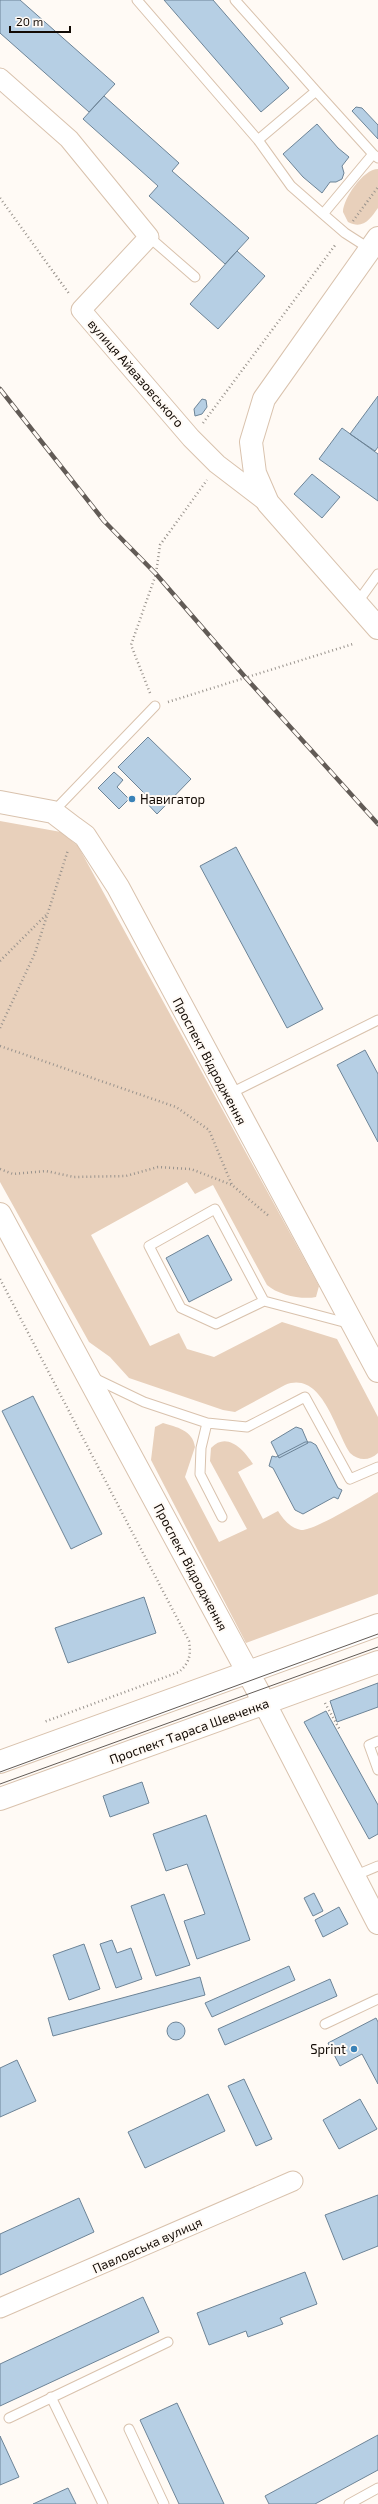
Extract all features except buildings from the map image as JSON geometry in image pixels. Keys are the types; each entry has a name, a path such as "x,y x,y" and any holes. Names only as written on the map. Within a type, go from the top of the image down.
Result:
{"main road":[{"path":"374,244 264,399 252,442 255,473 268,503 378,628"},
{"name":"Проспект Відродження","path":"0,802 53,812 85,836 118,887 352,1325 378,1370"},
{"name":"Проспект Відродження","path":"0,1215 90,1376 265,1704 376,1921"},
{"path":"0,1762 378,1625"},
{"name":"Проспект Тараса Шевченка","path":"0,1800 378,1662"}],"street":[{"path":"0,78 69,140 149,237"},
{"name":"вулиця Айвазовського","path":"149,237 81,310 191,438 217,464 268,503"},
{"name":"Павловська вулиця","path":"0,2308 293,2181"}],"lane":[{"path":"137,0 258,140 291,186 344,233 374,244"},
{"path":"236,0 375,156 323,214"},
{"path":"258,140 316,91"},
{"path":"149,237 195,277"},
{"path":"356,604 378,574"},
{"path":"53,812 155,706"},
{"path":"228,1094 378,1020"},
{"path":"264,1301 215,1209 149,1246 181,1308 216,1324 264,1301 352,1325"},
{"path":"90,1376 144,1402 208,1423 248,1427 305,1397 350,1479 378,1467"},
{"path":"208,1423 201,1448 200,1474 222,1517"},
{"path":"378,1742 369,1745 378,1770"},
{"path":"353,1877 378,1866"},
{"path":"326,2024 378,1999"},
{"path":"9,2418 168,2342"},
{"path":"51,2397 103,2504"},
{"path":"129,2429 164,2504"},
{"path":"349,2504 378,2488"}],"path":[{"path":"191,438 378,187"},
{"path":"0,198 81,310"},
{"path":"217,464 160,545 156,574 131,645 155,706 353,644"},
{"path":"0,1028 35,953 50,911 74,828"},
{"path":"0,961 50,911"},
{"path":"0,1046 176,1107 209,1130 232,1185"},
{"path":"0,1169 13,1174 46,1171 74,1177 126,1176 158,1167 191,1169 232,1185 273,1219"},
{"path":"0,1279 189,1641 191,1654 188,1664 179,1672 37,1724"},
{"path":"322,1698 340,1730"}],"shaded area":[{"path":"378,169 378,208 366,222 362,224 358,225 348,222 343,212 346,200 360,179 372,170"},
{"path":"0,821 61,832 78,846 319,1286 316,1297 310,1298 290,1296 272,1289 267,1285 213,1185 195,1194 187,1182 91,1235 150,1346 179,1333 187,1349 214,1357 282,1322 337,1339 378,1417 378,1453 375,1456 368,1459 360,1459 350,1453 326,1405 318,1394 309,1386 298,1383 285,1385 235,1412 223,1410 129,1378 110,1357 89,1342 0,1182"},
{"path":"163,1423 183,1430 194,1441 195,1447 185,1477 219,1542 247,1529 210,1461 211,1448 217,1443 223,1441 235,1444 245,1453 253,1464 238,1472 263,1519 278,1511 293,1527 301,1530 307,1529 317,1526 378,1492 378,1594 246,1643 151,1460 155,1427"}],"tram line":[{"path":"0,1772 378,1634"},
{"path":"0,1784 378,1647"}],"railway":[{"path":"0,389 104,521 156,574 246,678 378,824"}],"place":[{"name":"Навигатор","path":"132,799"},
{"name":"Sprint","path":"354,2049"}]}
